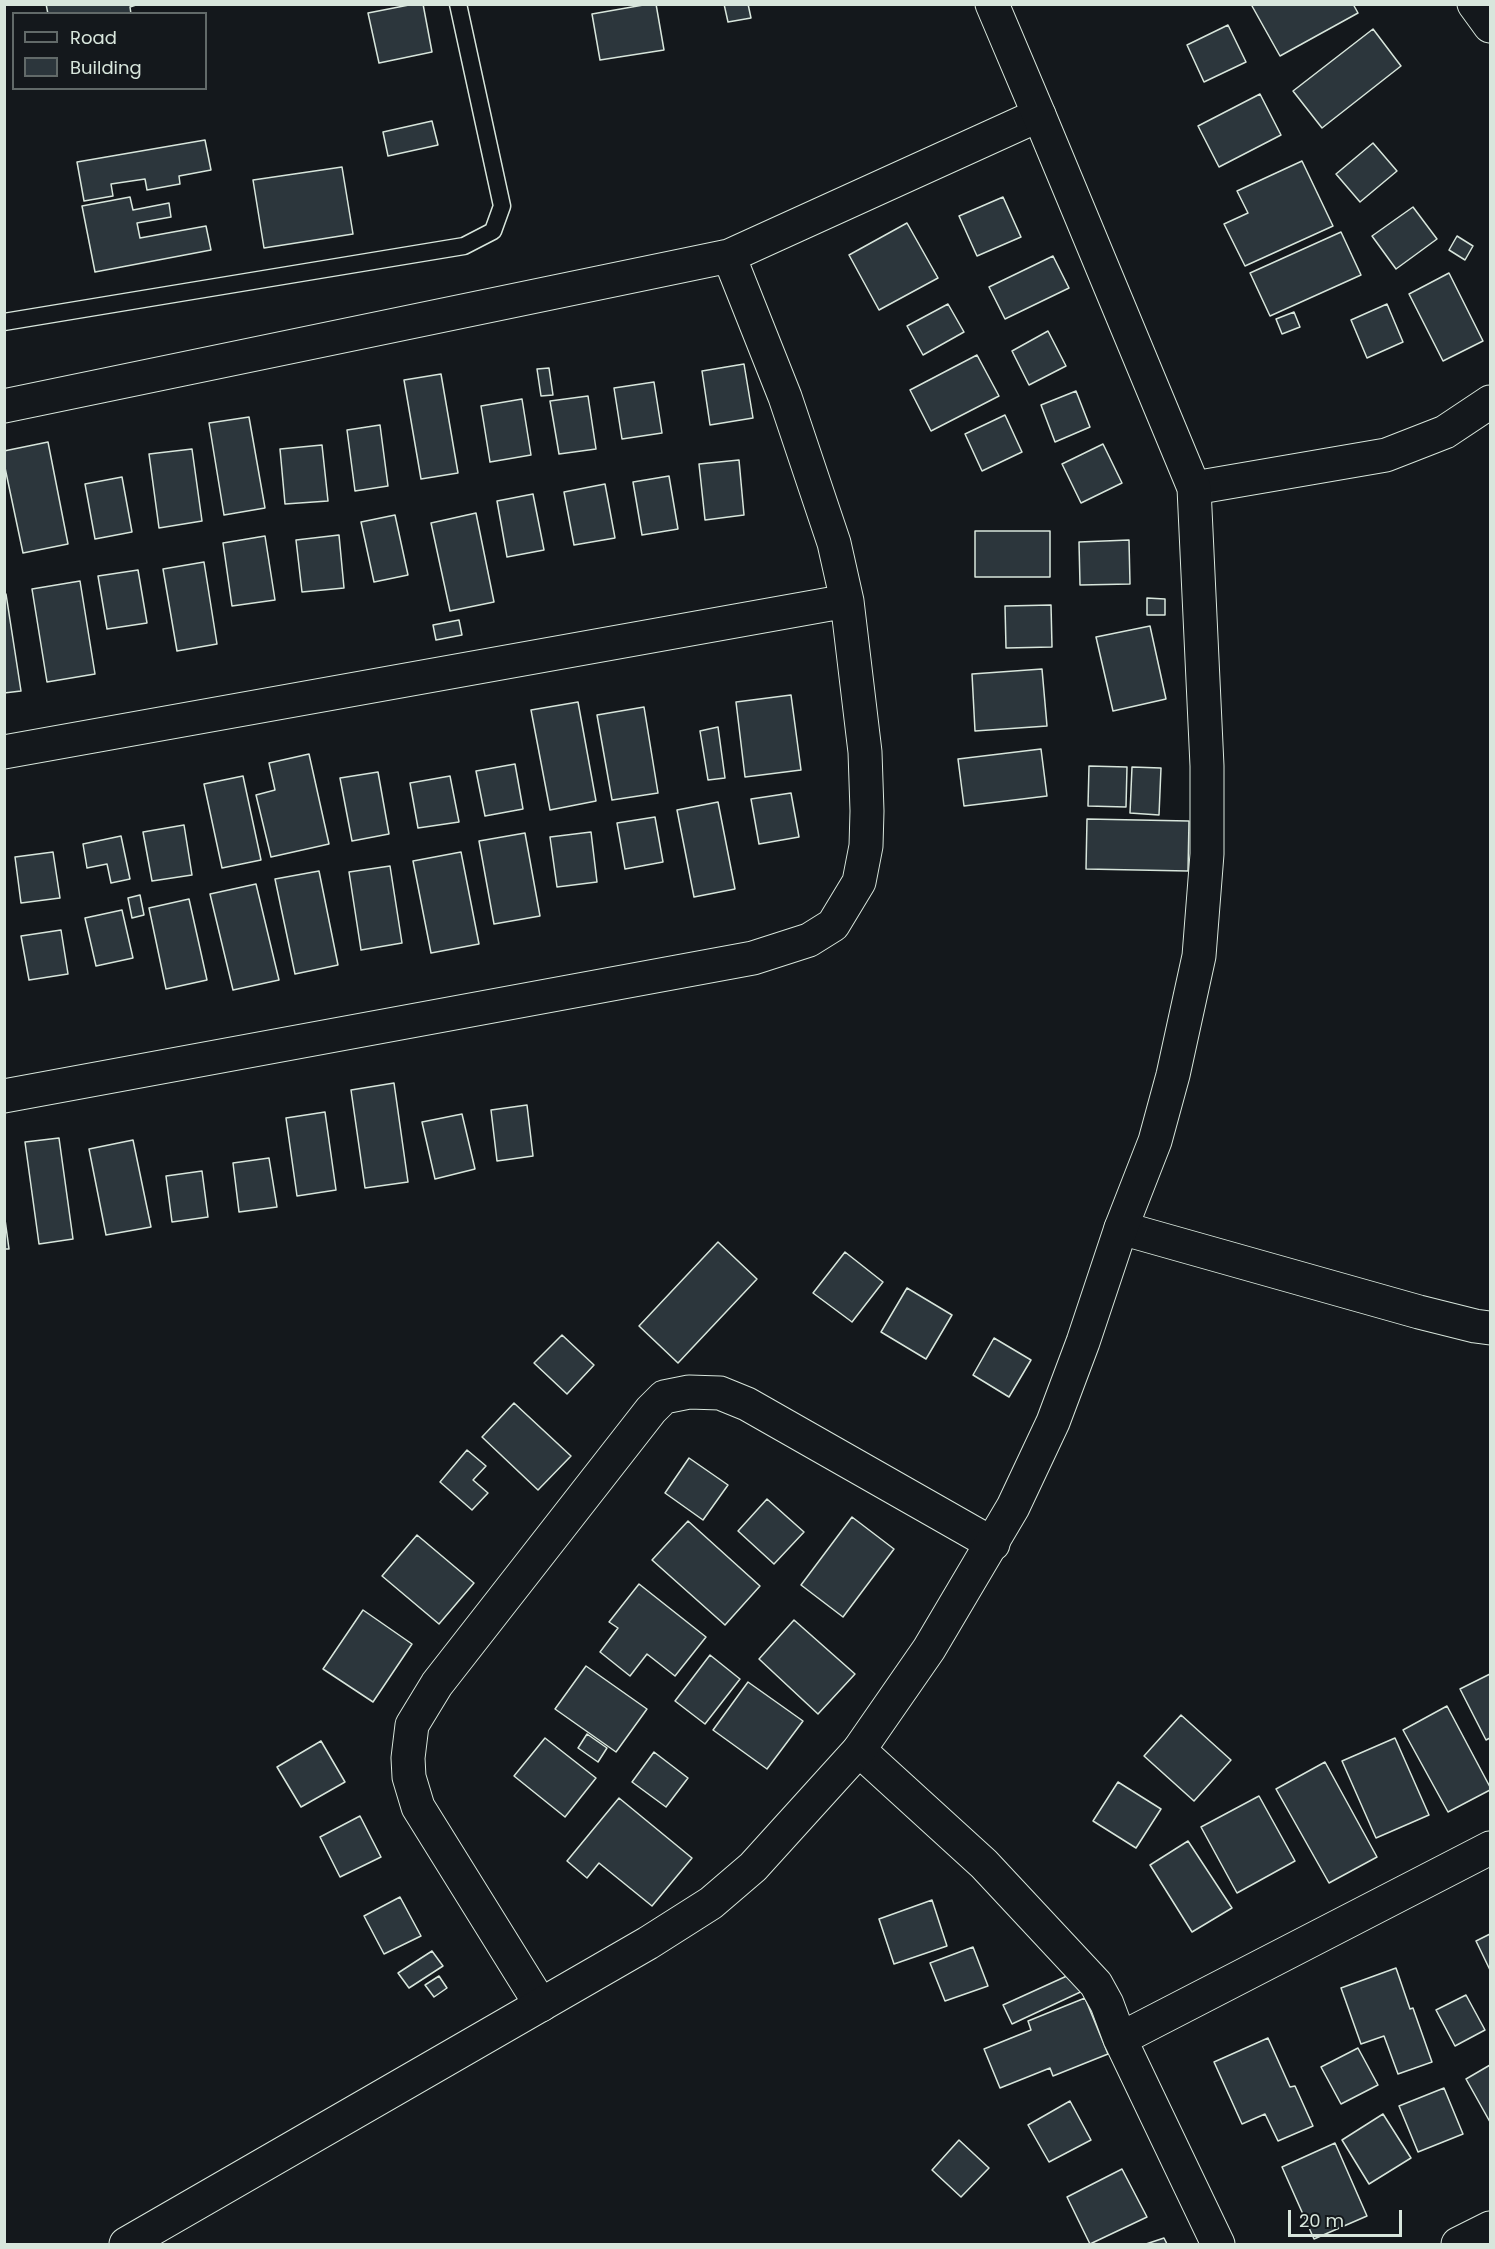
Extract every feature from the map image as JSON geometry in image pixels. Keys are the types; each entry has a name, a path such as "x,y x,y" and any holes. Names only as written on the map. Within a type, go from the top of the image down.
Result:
{"street":[{"path":"126,2244 648,1943 711,1903 753,1867 859,1750 929,1648 993,1544 1053,1422 1083,1342 1121,1228 1155,1141 1173,1075 1199,956 1207,854 1207,766 1194,488 1040,114 992,4"},
{"path":"1473,4 1491,26"},
{"path":"4,406 729,256 1040,114"},
{"path":"4,1096 753,958 809,940 833,925 859,882 866,846 865,753 848,601 834,543 785,397 729,256"},
{"path":"1194,488 1386,455 1445,432 1491,402"},
{"path":"4,752 848,601"},
{"path":"1121,1228 1419,1312 1491,1328"},
{"path":"541,2005 418,1807 409,1777 408,1758 412,1725 437,1684 651,1410 664,1397 689,1392 720,1393 729,1396 747,1404 993,1544"},
{"path":"859,1750 984,1864 1063,1946 1096,1984 1218,2244"},
{"path":"1120,2038 1491,1848"},
{"path":"1458,2244 1491,2228"}],"lane":[{"path":"4,322 464,246 493,231 502,206 458,4"}],"building":[{"path":"46,4 139,4 130,7 131,12 48,12"},
{"path":"423,4 432,52 379,63 368,13"},
{"path":"656,4 664,50 600,60 592,14"},
{"path":"724,4 748,4 751,18 728,22"},
{"path":"1254,4 1353,4 1358,13 1280,56 1252,6"},
{"path":"1228,25 1246,62 1204,82 1187,45"},
{"path":"1373,29 1401,66 1322,128 1293,91"},
{"path":"1260,94 1281,135 1219,167 1198,126"},
{"path":"432,121 438,145 388,156 383,132"},
{"path":"205,140 211,170 179,176 180,184 147,190 145,179 111,184 113,196 84,201 77,162"},
{"path":"1373,143 1397,171 1360,202 1336,174"},
{"path":"1302,161 1333,226 1245,266 1224,224 1248,213 1237,191"},
{"path":"342,167 353,234 264,248 253,180"},
{"path":"130,197 133,210 169,203 171,217 137,223 140,238 206,226 211,250 95,272 82,206"},
{"path":"1003,197 1021,237 977,256 959,216"},
{"path":"1413,207 1437,239 1396,269 1372,236"},
{"path":"907,223 938,278 879,310 849,255"},
{"path":"1341,232 1361,275 1270,316 1250,273"},
{"path":"1457,236 1473,246 1465,260 1449,250"},
{"path":"1053,256 1069,288 1005,319 989,287"},
{"path":"1449,273 1483,341 1443,361 1409,294"},
{"path":"948,304 964,332 923,355 907,326"},
{"path":"1387,304 1403,342 1367,358 1351,320"},
{"path":"1294,312 1300,327 1282,334 1276,319"},
{"path":"1048,331 1066,366 1029,385 1012,351"},
{"path":"977,355 999,396 931,431 910,390"},
{"path":"744,364 753,418 710,425 702,371"},
{"path":"549,368 553,395 541,396 537,369"},
{"path":"441,374 458,473 421,479 404,380"},
{"path":"654,382 662,433 622,439 614,388"},
{"path":"1076,391 1090,427 1055,442 1041,405"},
{"path":"588,396 596,449 559,454 550,401"},
{"path":"522,399 531,455 490,462 481,406"},
{"path":"1005,415 1022,452 982,471 965,434"},
{"path":"249,417 265,508 224,515 209,423"},
{"path":"380,425 388,486 355,491 347,430"},
{"path":"48,442 68,544 23,553 4,463 4,451"},
{"path":"1103,444 1122,483 1081,503 1062,464"},
{"path":"322,445 328,501 285,504 280,449"},
{"path":"192,449 202,521 159,528 149,454"},
{"path":"739,460 744,515 705,520 699,464"},
{"path":"669,476 678,529 642,535 633,482"},
{"path":"122,477 132,532 95,539 85,484"},
{"path":"605,484 615,538 574,545 564,492"},
{"path":"533,494 544,550 507,557 497,501"},
{"path":"476,513 494,602 450,611 431,523"},
{"path":"395,515 408,575 374,582 361,522"},
{"path":"975,531 1050,531 1050,577 975,577"},
{"path":"339,535 344,588 302,592 296,540"},
{"path":"265,536 275,600 232,606 223,543"},
{"path":"1129,540 1130,584 1080,585 1079,542"},
{"path":"204,562 217,644 177,651 163,569"},
{"path":"138,570 147,623 107,629 98,576"},
{"path":"80,581 95,674 47,682 32,589"},
{"path":"4,594 6,594 21,691 4,693"},
{"path":"1147,598 1165,599 1165,615 1147,615"},
{"path":"1051,605 1052,647 1006,648 1005,606"},
{"path":"459,620 462,635 436,640 433,625"},
{"path":"1150,626 1166,699 1113,711 1096,637"},
{"path":"1042,669 1047,726 975,731 972,674"},
{"path":"791,695 801,770 745,777 736,702"},
{"path":"578,702 596,801 550,810 531,710"},
{"path":"644,707 658,793 612,800 597,715"},
{"path":"718,727 725,778 708,780 700,731"},
{"path":"1041,749 1047,796 964,806 958,759"},
{"path":"309,754 329,844 271,857 256,795 275,790 269,763"},
{"path":"515,764 523,809 485,816 476,771"},
{"path":"1089,766 1127,767 1126,807 1088,806"},
{"path":"1132,767 1161,768 1159,815 1130,813"},
{"path":"378,772 389,834 352,841 340,778"},
{"path":"243,776 261,860 222,868 204,784"},
{"path":"450,776 459,822 418,828 410,783"},
{"path":"791,793 799,837 759,844 751,799"},
{"path":"718,802 735,889 694,897 677,810"},
{"path":"655,817 663,862 625,869 617,823"},
{"path":"1087,819 1189,821 1188,871 1086,869"},
{"path":"184,825 192,875 152,881 143,832"},
{"path":"591,832 597,882 557,887 550,837"},
{"path":"525,833 540,916 494,924 479,841"},
{"path":"121,836 130,879 111,883 107,864 87,868 83,844"},
{"path":"53,852 60,898 21,903 15,857"},
{"path":"461,852 479,944 431,953 413,861"},
{"path":"390,866 402,943 361,950 349,872"},
{"path":"319,871 338,965 295,974 275,879"},
{"path":"256,884 279,980 233,990 210,894"},
{"path":"140,895 144,915 132,918 128,898"},
{"path":"189,899 207,980 166,989 149,908"},
{"path":"122,910 133,958 96,966 85,918"},
{"path":"61,930 68,974 29,980 21,936"},
{"path":"394,1083 408,1182 365,1188 351,1090"},
{"path":"527,1105 533,1156 497,1161 491,1110"},
{"path":"325,1112 336,1190 297,1196 286,1118"},
{"path":"462,1114 475,1169 435,1179 422,1122"},
{"path":"59,1138 73,1239 39,1244 25,1142"},
{"path":"133,1140 151,1227 106,1235 89,1149"},
{"path":"269,1158 277,1207 239,1212 233,1163"},
{"path":"202,1171 208,1217 172,1222 166,1176"},
{"path":"4,1212 9,1249 4,1249"},
{"path":"718,1242 757,1279 678,1363 639,1326"},
{"path":"845,1252 883,1282 852,1322 813,1293"},
{"path":"907,1288 952,1315 926,1359 881,1332"},
{"path":"562,1335 594,1365 567,1394 534,1363"},
{"path":"994,1338 1031,1360 1009,1397 973,1375"},
{"path":"514,1403 571,1456 538,1490 482,1437"},
{"path":"467,1450 486,1466 473,1480 488,1493 472,1510 440,1482"},
{"path":"689,1458 728,1485 703,1520 665,1493"},
{"path":"767,1499 804,1532 774,1564 738,1531"},
{"path":"852,1517 894,1549 843,1617 801,1585"},
{"path":"688,1521 760,1586 725,1625 652,1560"},
{"path":"417,1535 474,1583 439,1624 382,1576"},
{"path":"639,1584 706,1637 675,1676 647,1654 630,1676 600,1652 618,1628 609,1622"},
{"path":"363,1610 412,1644 373,1702 323,1669"},
{"path":"794,1620 855,1674 818,1714 759,1659"},
{"path":"710,1655 740,1679 705,1724 675,1701"},
{"path":"586,1666 647,1709 616,1752 555,1709"},
{"path":"1490,1674 1490,1738 1486,1740 1460,1689"},
{"path":"748,1682 803,1721 767,1769 713,1730"},
{"path":"1447,1706 1490,1787 1490,1790 1448,1812 1403,1730"},
{"path":"1181,1715 1231,1760 1194,1801 1144,1756"},
{"path":"587,1734 607,1748 598,1762 578,1748"},
{"path":"545,1738 596,1778 565,1817 514,1776"},
{"path":"1395,1738 1429,1815 1376,1838 1342,1761"},
{"path":"321,1741 345,1782 301,1807 277,1767"},
{"path":"654,1752 688,1778 666,1807 632,1782"},
{"path":"1325,1762 1377,1857 1329,1883 1276,1789"},
{"path":"1118,1782 1161,1809 1136,1848 1093,1821"},
{"path":"1259,1796 1295,1861 1237,1893 1201,1827"},
{"path":"619,1798 692,1858 652,1906 599,1863 587,1878 567,1861"},
{"path":"360,1816 381,1857 340,1877 320,1837"},
{"path":"1188,1841 1232,1908 1192,1932 1150,1865"},
{"path":"400,1897 421,1936 384,1954 364,1916"},
{"path":"932,1900 947,1946 894,1964 879,1919"},
{"path":"1490,1934 1490,1970 1476,1941"},
{"path":"973,1947 988,1986 945,2001 930,1963"},
{"path":"432,1951 443,1966 409,1988 398,1973"},
{"path":"1396,1968 1432,2062 1398,2074 1384,2036 1361,2044 1341,1988"},
{"path":"1080,1970 1089,1988 1012,2024 1003,2005"},
{"path":"439,1976 447,1988 434,1997 425,1985"},
{"path":"1466,1995 1485,2030 1455,2046 1436,2010"},
{"path":"1085,1998 1108,2054 1053,2076 1050,2068 1000,2088 984,2049 1031,2030 1028,2021"},
{"path":"1268,2038 1290,2087 1295,2086 1313,2126 1278,2141 1265,2114 1242,2124 1214,2062"},
{"path":"1358,2048 1378,2085 1341,2104 1321,2067"},
{"path":"1490,2065 1490,2122 1466,2079"},
{"path":"1444,2088 1463,2134 1418,2152 1399,2106"},
{"path":"1070,2101 1091,2140 1049,2162 1028,2125"},
{"path":"1383,2114 1411,2158 1369,2184 1342,2140"},
{"path":"959,2140 989,2168 961,2197 932,2170"},
{"path":"1335,2143 1367,2216 1314,2239 1282,2167"},
{"path":"1122,2169 1147,2217 1090,2244 1067,2197"},
{"path":"1164,2238 1167,2244 1146,2244"}]}
